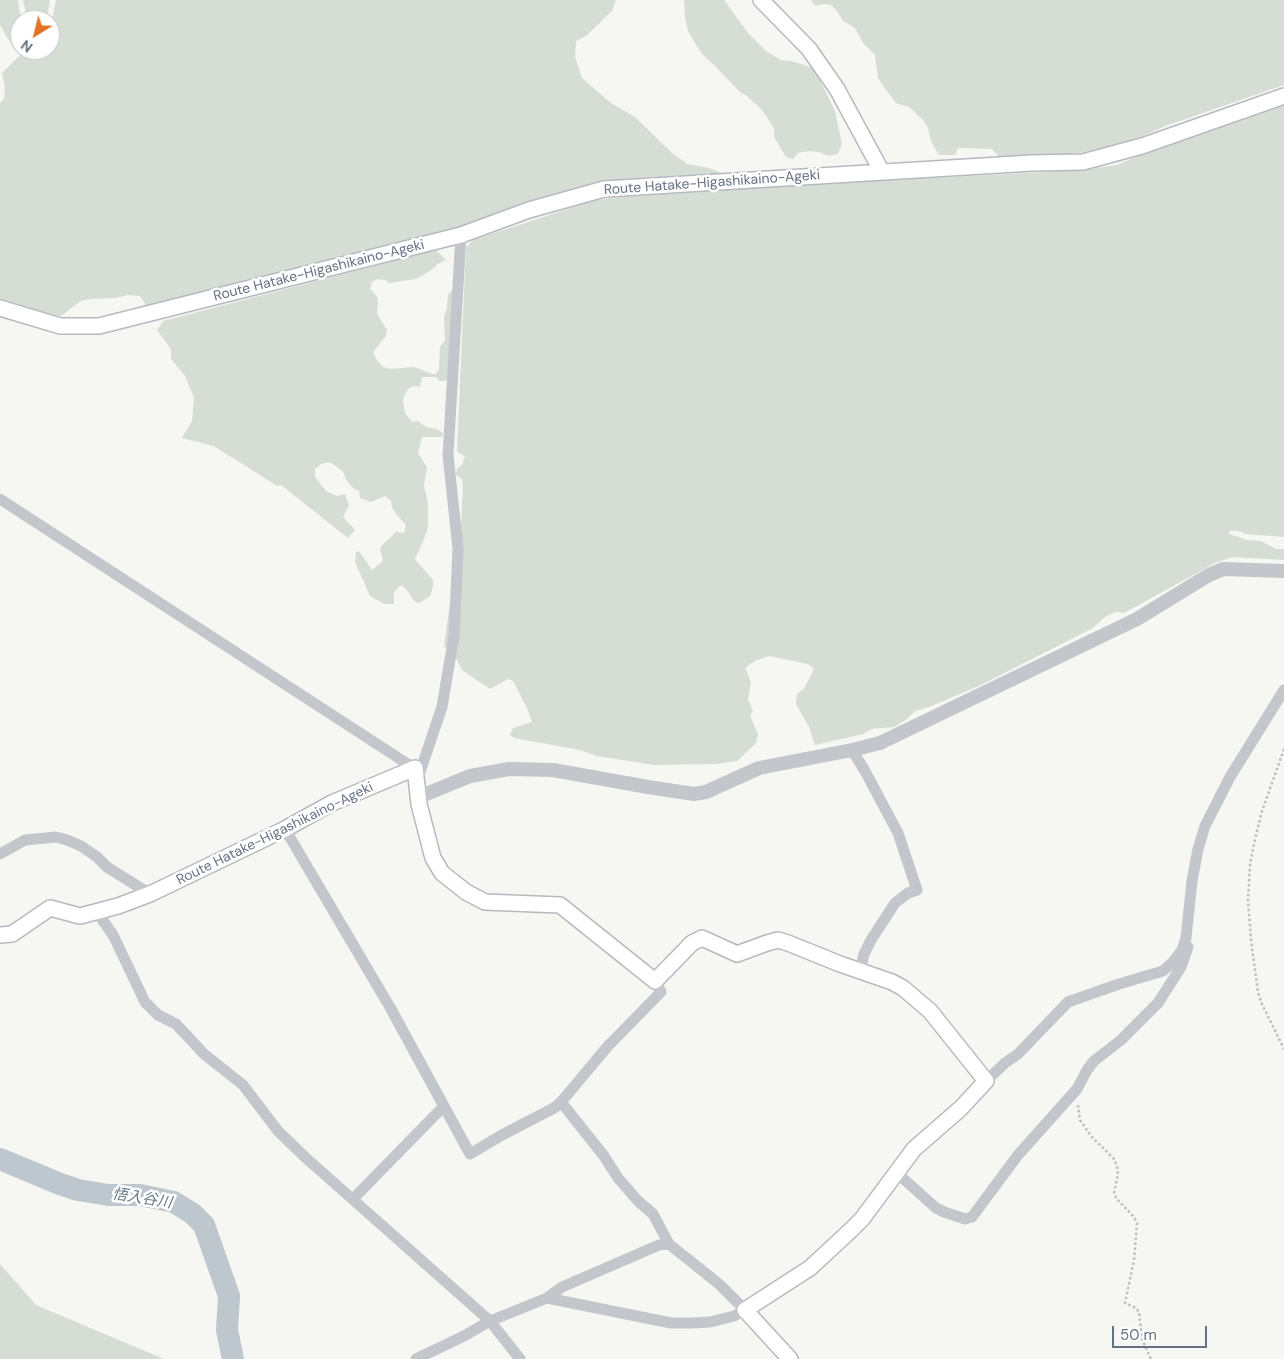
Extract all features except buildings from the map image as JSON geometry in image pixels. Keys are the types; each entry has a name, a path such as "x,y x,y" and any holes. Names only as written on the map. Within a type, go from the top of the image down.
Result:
{"main road":[{"path":"761,0 778,15 809,49 826,73 837,89 882,172"},
{"name":"Route Hatake-Higashikaino-Ageki","path":"0,308 60,326 99,326 461,235 528,210 604,189 1032,163 1083,162 1142,146 1284,96"},
{"path":"416,768 422,813 433,858 442,873 466,892 485,902 560,905 655,981 692,943 702,938 737,954 778,940 788,942 892,982 902,988 938,1020 986,1081 961,1108 914,1148 862,1219 810,1268 745,1310 790,1359"},
{"name":"Route Hatake-Higashikaino-Ageki","path":"0,935 12,934 50,908 80,916 150,894 285,829 332,803 416,768"}],"street":[{"path":"0,499 420,772 442,707 454,636 458,549 448,455 461,235"},
{"path":"416,768 419,797 470,776 509,769 553,770 694,794 706,792 759,768 880,743 1137,619 1209,574 1223,569 1284,571"},
{"path":"986,1081 1005,1063 1018,1054 1068,1002 1111,986 1163,971 1173,962 1182,950 1186,938 1189,899 1198,849 1205,826 1230,778 1284,690"},
{"path":"852,750 898,833 917,890 908,893 894,903 871,940 864,954 860,971"},
{"path":"285,829 354,943 470,1154 554,1108 608,1046 661,992 655,981"},
{"path":"0,854 24,840 56,837 81,846 107,867 150,894"},
{"path":"97,912 113,935 145,1002 158,1015 176,1024 204,1054 243,1085 278,1131 490,1321 520,1359"},
{"path":"897,1173 936,1208 964,1219 972,1217 1018,1155 1074,1093 1094,1061 1128,1034 1164,994 1186,956 1188,948 1186,938"},
{"path":"548,1298 671,1323 710,1322 734,1316 745,1310 719,1284 669,1244 653,1214 638,1201 618,1178 604,1156 560,1102"},
{"path":"353,1199 444,1106"},
{"path":"416,1359 490,1321 548,1298 562,1287 659,1245 669,1244"}],"path":[{"path":"1284,749 1262,811 1256,835 1250,864 1248,901 1258,992 1284,1049"},
{"path":"1074,1093 1079,1106 1080,1120 1091,1136 1114,1159 1117,1166 1114,1193 1116,1198 1134,1217 1137,1223 1134,1260 1125,1303 1136,1308 1139,1312 1142,1339 1151,1359"}],"shaded area":[{"path":"0,0 18,0 20,10 10,10 10,42 0,25"},
{"path":"23,0 50,0 48,10 25,10"},
{"path":"56,0 616,0 612,11 586,36 576,41 575,57 582,78 611,103 635,117 672,153 687,164 709,168 724,174 646,179 595,185 478,223 147,307 140,296 128,295 81,301 61,316 49,317 0,299 0,103 4,99 5,88 2,73 15,60 60,60 60,10 54,10"},
{"path":"684,0 724,0 749,34 766,51 781,60 814,68 835,111 842,144 838,154 829,156 809,151 798,153 793,159 786,157 774,137 774,128 762,110 739,91 701,53 688,31"},
{"path":"811,0 1284,0 1284,85 1168,125 1112,149 1038,158 998,156 992,149 958,148 955,155 939,155 931,141 924,121 909,107 896,103 878,78 875,55 863,43 855,28 843,21 831,5 815,6"},
{"path":"1284,102 1284,537 1246,534 1239,531 1229,531 1229,534 1247,540 1261,541 1276,549 1284,549 1284,560 1232,557 1215,563 1124,613 1115,612 1105,617 1093,628 981,685 915,711 907,719 894,727 872,729 863,734 815,745 809,727 796,704 797,694 804,689 814,669 808,664 769,656 755,661 746,667 746,670 751,682 748,700 753,711 750,716 758,734 756,743 737,761 716,764 654,765 597,756 580,750 514,738 510,735 513,728 532,722 513,681 508,679 490,689 462,670 457,660 444,646 461,525 463,486 462,479 456,475 457,469 462,465 465,456 457,452 466,247 473,240 589,202 629,194 1082,170 1117,165 1183,137"},
{"path":"436,250 446,260 430,271 416,279 389,283 385,280 377,279 372,282 370,289 378,298 377,314 387,330 386,336 373,352 376,359 383,367 389,369 414,367 432,374 436,374 439,369 440,347 445,340 444,316 447,308 448,294 453,290 448,378 445,381 440,381 436,377 422,377 420,387 409,388 403,401 405,413 412,422 418,421 426,427 443,433 442,437 422,437 418,453 427,467 424,486 428,503 428,527 415,559 433,580 433,586 430,596 419,603 415,602 401,585 394,592 394,604 384,604 370,596 355,562 356,552 359,551 372,570 383,561 381,546 396,532 404,533 406,525 396,514 391,501 385,496 371,502 360,498 359,491 353,488 347,481 343,472 329,462 321,464 315,469 315,477 326,491 337,496 345,494 349,505 343,517 355,530 348,538 281,485 277,486 214,446 182,438 192,421 194,398 185,376 171,359 171,349 157,330 163,321"},
{"path":"0,1264 36,1305 164,1359 0,1359"}],"waterway":[{"name":"悟入谷川","path":"0,1159 78,1190 109,1195 140,1195 174,1202 193,1214 204,1225 229,1296 227,1330 233,1359"}]}
